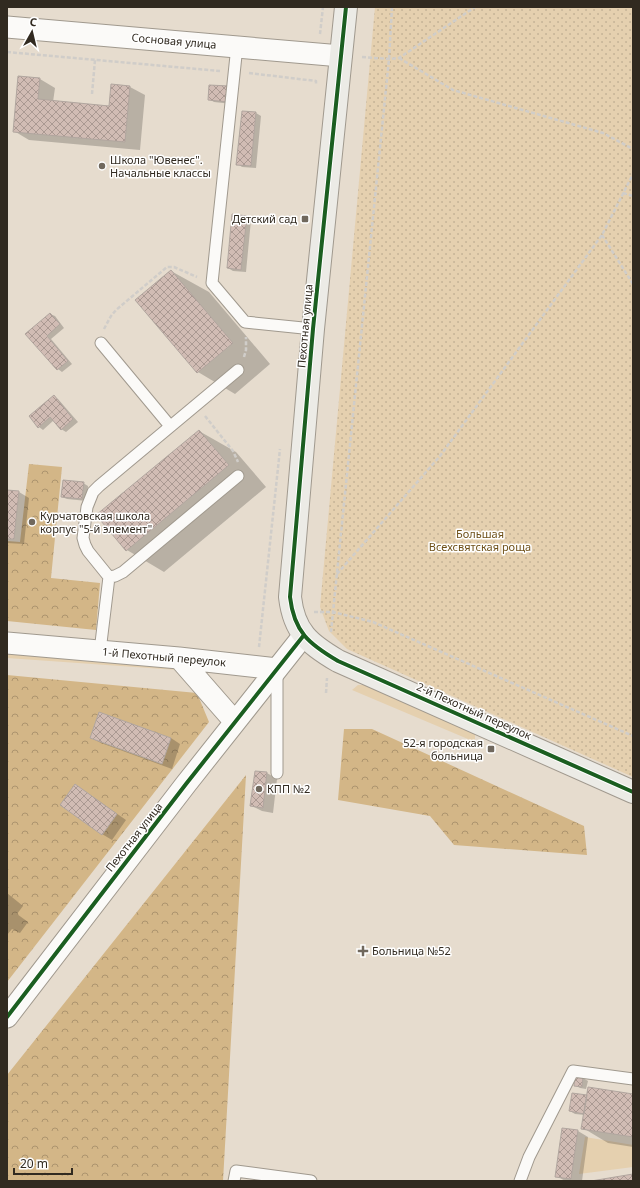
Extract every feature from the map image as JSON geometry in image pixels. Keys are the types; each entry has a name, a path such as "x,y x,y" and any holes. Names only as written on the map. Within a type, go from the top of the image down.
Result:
{"street":[{"name":"Пехотная улица","path":"307,638 296,622 292,611 290,597 313,329 346,7"},
{"name":"Сосновая улица","path":"7,27 341,56"},
{"path":"277,669 307,638"},
{"name":"2-й Пехотный переулок","path":"307,638 321,651 338,661 633,792"},
{"name":"1-й Пехотный переулок","path":"7,643 179,658 277,669"},
{"path":"179,658 235,722"},
{"name":"Пехотная улица","path":"7,1017 277,669"}],"lane":[{"path":"237,46 212,283 245,322 313,329"},
{"path":"101,342 170,426"},
{"path":"100,651 109,576 85,545 83,538 89,500 99,486 238,370"},
{"path":"109,576 115,576 123,572 238,476"},
{"path":"277,669 277,773"},
{"path":"520,1181 529,1157 573,1070 633,1079"},
{"path":"234,1181 236,1171 311,1181"}],"path":[{"path":"320,32 323,7"},
{"path":"392,7 389,59 333,612 373,622 633,736"},
{"path":"341,56 389,59 399,58 475,7"},
{"path":"7,52 234,72 316,81 315,89"},
{"path":"399,58 453,90 603,133 633,149"},
{"path":"92,94 95,60"},
{"path":"337,574 440,456 602,235 633,174"},
{"path":"623,193 633,196"},
{"path":"602,235 633,284"},
{"path":"101,342 103,330 111,316 167,268 174,267 212,283"},
{"path":"238,370 243,362 246,350 245,322"},
{"path":"195,405 234,451 238,461 238,476"},
{"path":"259,652 281,444"}],"green space":[{"name":"Большая Всехсвятская роща","path":"375,7 633,7 633,777 347,649 329,631 320,607"},
{"name":"Курчатовская школа корпус \"5-й элемент\"","path":"29,464 62,467 51,578 100,583 96,630 7,621 7,541 20,542"},
{"path":"7,651 174,665 177,670 7,658"},
{"path":"7,675 197,693 209,722 7,982"},
{"path":"358,685 365,685 475,733 475,742 352,690"},
{"path":"344,729 372,729 584,826 587,855 454,845 430,816 338,800"},
{"path":"246,775 223,1181 7,1181 7,1075"},
{"path":"585,1137 633,1145 633,1167 579,1174"}],"building":[{"path":"18,76 40,78 38,99 109,106 111,84 130,86 125,142 13,132"},
{"path":"209,85 229,86 228,102 208,100"},
{"path":"242,111 256,112 251,166 236,165"},
{"path":"232,214 247,216 241,270 227,268"},
{"path":"171,270 233,343 197,373 135,300"},
{"path":"50,313 60,324 47,336 68,361 57,370 25,334"},
{"path":"54,395 73,419 61,430 50,417 38,428 29,416"},
{"path":"199,430 229,465 126,551 96,515"},
{"path":"63,480 84,482 82,499 61,497"},
{"path":"7,490 19,491 14,539 7,539"},
{"path":"99,712 171,738 162,764 90,738"},
{"name":"КПП №2","path":"255,771 267,772 263,808 250,806"},
{"path":"75,784 117,814 102,835 60,805"},
{"path":"575,1076 583,1077 582,1087 574,1086"},
{"path":"588,1087 633,1094 633,1137 581,1129"},
{"path":"572,1093 587,1095 584,1114 569,1111"},
{"path":"562,1128 578,1130 571,1179 555,1177"},
{"path":"633,1174 633,1181 591,1181"}],"cycle path":[{"path":"346,7 313,329 290,597 295,619 299,628 311,643 338,661 633,792"},
{"path":"7,1017 186,784 304,635"}],"place":[{"name":"Школа \"Ювенес\". Начальные классы","path":"102,166"},
{"name":"Детский сад","path":"305,219"},
{"name":"Курчатовская школа корпус \"5-й элемент\"","path":"32,522"},
{"name":"52-я городская больница","path":"491,749"},
{"name":"КПП №2","path":"259,789"},
{"name":"Больница №52","path":"363,951"}]}
